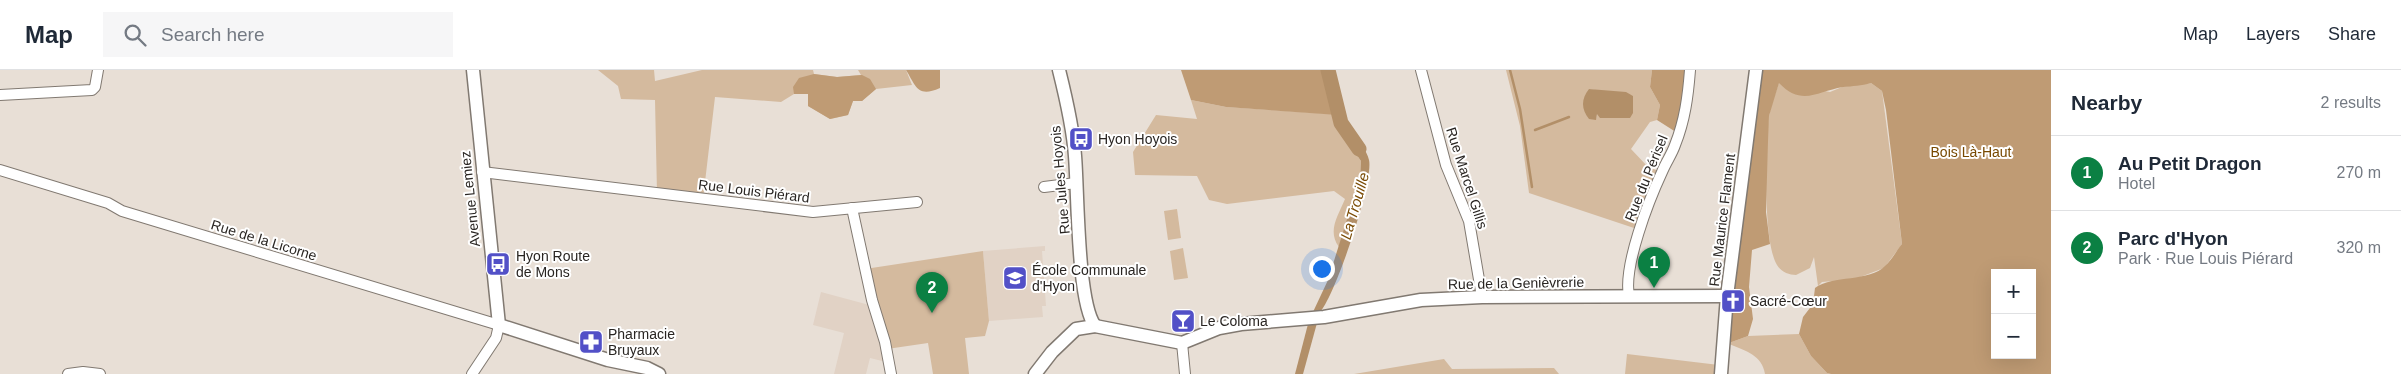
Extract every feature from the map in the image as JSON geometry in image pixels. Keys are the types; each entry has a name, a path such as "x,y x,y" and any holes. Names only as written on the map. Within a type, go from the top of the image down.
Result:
{"street":[{"path":"0,96 90,91 95,87 98,70"},
{"name":"Avenue Lemiez","path":"473,70 499,325"},
{"name":"Rue Jules Hoyois","path":"1059,70 1072,125 1084,289 1089,314 1095,326"},
{"name":"Rue Marcel Gillis","path":"1420,70 1446,164 1469,221 1482,296"},
{"name":"Rue du Périsel","path":"1628,296 1627,288 1634,250 1652,195 1679,134 1688,102 1690,70"},
{"name":"Rue Maurice Flament","path":"1721,374 1727,296 1756,70"},
{"name":"Rue de la Licorne","path":"0,170 108,203 122,211 499,325"},
{"name":"Rue Louis Piérard","path":"482,172 813,212 918,202"},
{"path":"1044,187 1076,183"},
{"path":"852,208 872,300 885,342 891,374"},
{"name":"Rue Jules Hoyois","path":"1076,329 1082,313 1084,289"},
{"name":"Rue de la Genièvrerie","path":"1182,343 1219,328 1324,317 1409,302 1482,296 1727,296"},
{"path":"472,374 496,338 499,325 608,360 646,368 659,374"},
{"path":"1035,374 1052,352 1076,329 1095,326 1168,342 1182,343 1186,374"},
{"path":"68,374 83,372 100,374"}],"shaded area":[{"path":"598,70 654,70 655,81 702,70 813,70 814,74 837,77 861,75 858,70 906,70 912,85 876,89 862,101 853,101 848,115 830,119 808,106 808,94 794,94 781,102 715,97 703,199 657,193 655,100 621,99 618,86"},
{"path":"1506,70 1652,70 1650,87 1660,105 1657,120 1650,122 1631,149 1648,167 1661,172 1640,230 1529,193 1520,126","holes":["1589,89 1633,96 1633,113 1597,113 1596,119"]},
{"path":"1779,82 1830,92 1842,87 1871,83 1882,91 1902,244 1884,268 1855,279 1822,282 1818,286 1814,257 1810,268 1796,275 1785,273 1777,265 1772,253 1769,236 1766,169 1769,116"},
{"path":"1191,100 1226,107 1333,114 1342,134 1361,161 1360,178 1339,247 1334,235 1334,229 1345,199 1334,191 1227,204 1209,200 1197,176 1135,175 1133,152 1156,115 1197,119"},
{"path":"1177,209 1181,238 1168,240 1164,211"},
{"name":"École Communale d'Hyon","path":"1045,246 1045,251 1042,251 1046,306 1042,306 1043,317 989,321 983,251"},
{"path":"1183,248 1188,278 1174,280 1170,251"},
{"path":"983,251 989,321 985,336 965,338 969,374 933,374 928,343 887,349 865,269"},
{"path":"821,292 873,306 890,363 870,358 866,374 834,374 844,333 813,325"},
{"path":"1799,334 1811,356 1827,373 1831,374 1765,374 1757,358 1729,344 1726,374 1625,374 1627,354 1719,365 1729,343 1748,336"},
{"path":"1444,359 1452,369 1554,368 1559,374 1354,374"}],"green space":[{"path":"906,70 940,70 940,88 926,92 918,89"},
{"path":"1181,70 1328,70 1338,115 1226,107 1191,100"},
{"path":"1652,70 1690,70 1679,134 1657,120 1660,105 1650,87"},
{"name":"Bois Là-Haut","path":"1756,70 2051,70 2051,374 1831,374 1827,373 1811,356 1799,334 1803,317 1813,304 1815,288 1831,281 1861,277 1878,271 1887,264 1902,244 1886,110 1882,91 1871,83 1803,96 1787,90 1779,83 1769,116 1766,212 1770,244 1752,250 1749,287 1753,319 1748,336 1729,343 1727,296"},
{"path":"814,74 837,77 862,75 870,79 876,89 862,101 853,101 848,115 830,119 808,106 808,94 794,94 793,87 799,78"}],"water":[{"path":"1589,89 1626,92 1633,96 1633,113 1630,118 1600,118 1597,114 1596,120 1589,119 1584,112 1583,104 1584,96"},
{"path":"1351,131 1368,156 1369,172 1366,190 1352,238 1335,284 1320,312 1313,312 1328,280 1360,178 1361,161 1342,134"},
{"path":"1317,323 1303,374 1295,374 1308,324"}],"waterway":[{"name":"La Trouille","path":"1328,70 1341,123 1359,149"},
{"path":"1510,70 1520,109 1532,187"},
{"path":"1535,130 1569,117"}],"place":[{"name":"Hyon Hoyois","path":"1081,139"},
{"name":"Hyon Route de Mons","path":"498,264"},
{"name":"École Communale d'Hyon","path":"1015,278"},
{"name":"Au Petit Dragon","path":"1654,288"},
{"name":"Sacré-Cœur","path":"1733,301"},
{"name":"Parc d'Hyon","path":"932,313"},
{"name":"Le Coloma","path":"1183,321"},
{"name":"Pharmacie Bruyaux","path":"591,342"}]}
